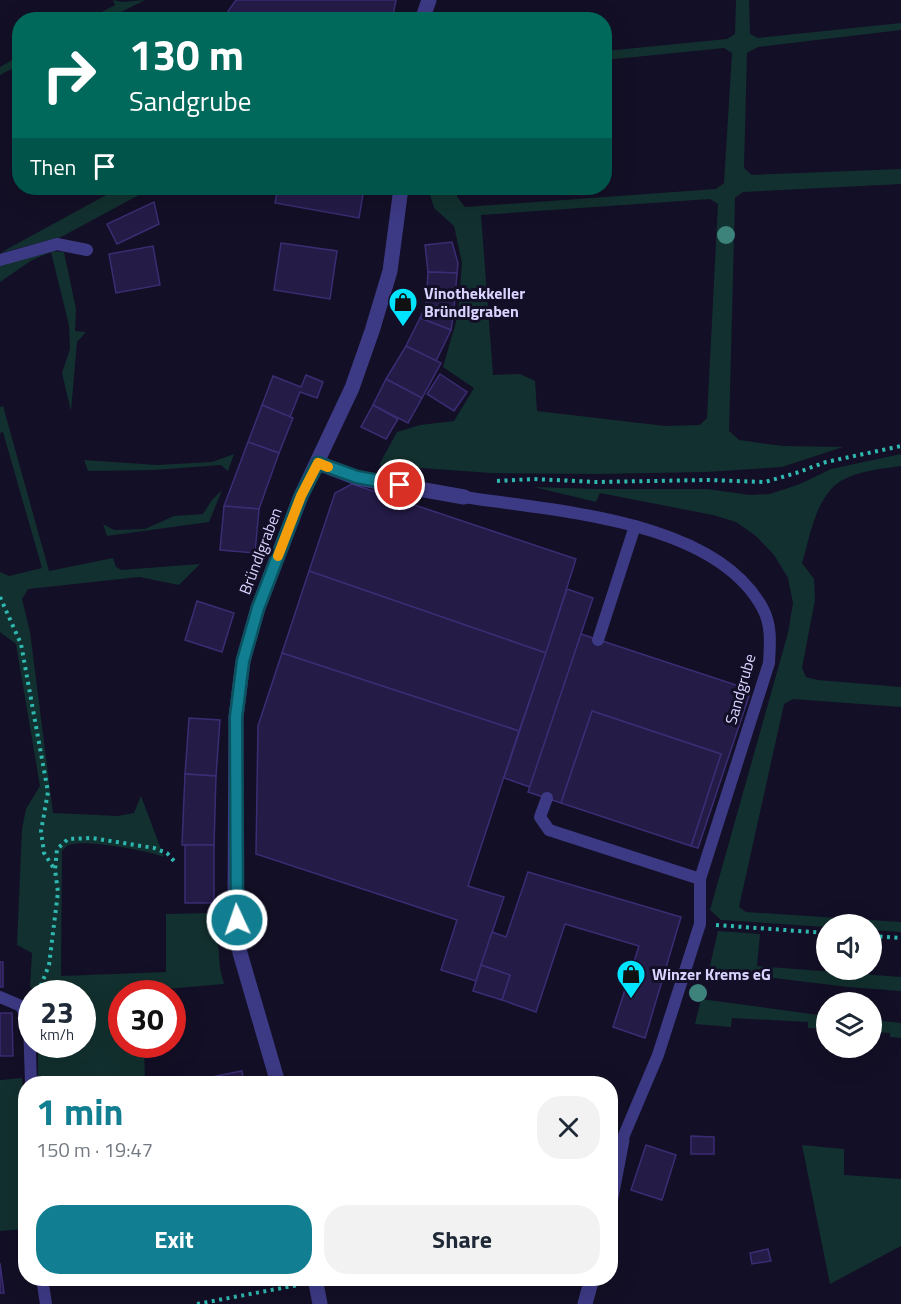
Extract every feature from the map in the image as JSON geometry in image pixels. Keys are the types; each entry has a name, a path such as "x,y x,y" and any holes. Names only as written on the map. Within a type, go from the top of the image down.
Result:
{"street":[{"name":"Bründlgraben","path":"276,1076 240,953 235,904 236,717 243,661 258,608 301,496 352,388 372,331 390,271 400,195"},
{"name":"Sandgrube","path":"318,463 357,477 464,497"},
{"name":"Sandgrube","path":"618,1161 622,1140"},
{"path":"317,1286 320,1304"},
{"path":"585,1304 590,1286"}],"lane":[{"path":"0,260 57,244 87,250"},
{"name":"Sandgrube","path":"464,497 544,507 634,526 689,545 718,560 745,583 764,610 770,633 769,663 700,879 700,924 658,1055 622,1140"},
{"path":"598,640 634,526"},
{"path":"547,798 540,817 549,830 700,879"},
{"path":"0,997 21,1006 29,1022 31,1076"},
{"path":"43,1286 46,1304"}],"path":[{"path":"464,497 492,481 534,479 596,482 765,482 826,462 901,446"},
{"path":"0,597 21,644 48,792 41,831 44,853 55,870"},
{"path":"43,980 49,965 58,892 55,870 57,849 68,839 92,838 154,848 167,854 174,861"},
{"path":"700,924 816,932"},
{"path":"882,937 901,938"},
{"path":"197,1304 286,1286"}],"green space":[{"path":"113,0 122,2 145,0 121,12 102,12 115,5"},
{"path":"736,0 749,0 750,34 758,38 901,23 901,30 758,47 747,53 744,168 752,175 901,169 901,184 743,192 735,198 729,431 739,440 783,446 843,447 782,467 707,472 491,473 379,465 397,432 420,425 454,421 474,388 443,367 458,315 462,263 454,226 434,208 430,195 457,195 465,207 716,189 724,183 732,53 724,48 612,59 612,50 727,39 735,34","holes":["710,199 718,204 707,418 700,425 665,426 537,411 535,381 520,374 493,375 481,215"]},
{"path":"12,60 12,69 0,75 0,67"},
{"path":"106,195 139,195 61,237 0,253"},
{"path":"51,251 64,252 76,309 75,331 86,332 77,342 71,411 62,373 70,349 69,325 51,252 32,260 0,282 0,265"},
{"path":"3,406 49,571 113,558 116,567 121,570 200,564 179,585 139,577 28,589 22,599 30,632 53,813 118,816 134,813 141,796 164,857 131,849 88,844 69,845 62,851 61,976 166,972 166,914 216,913 220,969 224,984 186,987 186,980 108,980 108,1058 144,1058 145,1076 38,1076 38,1058 96,1058 96,980 30,980 32,953 17,945 22,829 26,809 40,786 16,644 0,632 0,572 9,576 42,568 3,432 0,433 0,407"},
{"path":"234,454 228,471 221,465 154,470 88,471 84,460 157,465 212,462"},
{"path":"901,454 901,466 860,473 838,483 830,490 819,509 802,563 814,579 815,600 802,668 806,677 817,680 901,687 901,707 793,699 784,704 739,907 746,912 816,917 816,926 721,920 710,910 788,633 793,603 788,578 774,555 756,536 736,522 713,515 600,493 596,502 534,487 707,489 750,495 770,494 800,484 831,469"},
{"path":"222,490 209,522 107,536 103,524 114,530 145,529 174,516 203,514"},
{"path":"882,921 901,922 901,932 882,931"},
{"path":"718,931 760,934 757,966 816,971 816,980 882,980 882,976 901,977 901,991 848,987 709,970"},
{"path":"701,999 816,1015 816,1028 808,1028 808,1022 732,1018 731,1027 695,1024"},
{"path":"882,1021 901,1023 901,1038 890,1037 890,1033 882,1033"},
{"path":"18,1078 18,1230 0,1231 0,1080"},
{"path":"802,1145 844,1149 844,1175 901,1179 901,1246 830,1284"}],"building":[{"path":"236,0 396,0 394,12 228,12"},
{"path":"277,195 363,195 359,218 275,203"},
{"path":"154,202 159,224 117,244 107,224"},
{"path":"452,242 458,263 457,273 428,272 425,245"},
{"path":"281,243 337,251 330,299 274,290"},
{"path":"153,246 160,285 116,293 109,254"},
{"path":"428,272 457,273 454,309 426,305"},
{"path":"426,305 454,309 451,330 420,318"},
{"path":"420,318 451,330 436,361 406,346"},
{"path":"406,346 441,363 422,398 386,379"},
{"path":"440,374 467,392 454,411 427,394"},
{"path":"306,375 323,382 317,398 300,392 290,417 262,405 273,376 301,387"},
{"path":"386,379 422,398 408,423 373,405"},
{"path":"262,405 293,418 279,453 248,442"},
{"path":"373,405 398,419 386,439 361,427"},
{"path":"248,442 279,453 259,509 224,506"},
{"path":"352,484 576,559 546,653 309,571 335,493"},
{"path":"224,506 259,509 255,553 220,550"},
{"path":"309,571 546,653 519,731 282,653"},
{"path":"567,589 593,598 530,787 504,778"},
{"path":"197,601 234,613 222,652 185,640"},
{"path":"581,634 751,690 698,848 691,846 721,754 592,711 561,803 528,792"},
{"path":"282,653 519,731 468,886 504,897 476,981 441,970 457,920 256,854 258,726"},
{"path":"592,711 721,754 691,846 561,803"},
{"path":"189,718 220,720 216,776 185,774"},
{"path":"185,774 216,776 214,845 182,845"},
{"path":"185,845 214,845 214,903 185,903"},
{"path":"528,872 681,917 645,1038 613,1027 639,946 565,924 536,1012 502,1000 510,975 481,965 492,932 506,937"},
{"path":"0,962 3,962 3,987 0,987"},
{"path":"481,965 510,975 502,1000 473,991"},
{"path":"0,1013 12,1013 13,1056 0,1056"},
{"path":"242,1071 243,1076 216,1076"},
{"path":"691,1136 714,1137 714,1154 691,1154"},
{"path":"646,1145 676,1155 662,1200 631,1190"},
{"path":"768,1249 771,1261 752,1264 750,1253"},
{"path":"0,1263 4,1293 0,1293"}],"slow traffic":[{"path":"278,556 301,496 318,463 328,467"}],"place":[{"name":"Vinothekkeller Bründlgraben","path":"403,328"},
{"name":"Winzer Krems eG","path":"631,1000"}],"route":[{"path":"237,920 235,904 236,717 243,661 258,608 301,496 318,463 357,477 400,485"}]}
